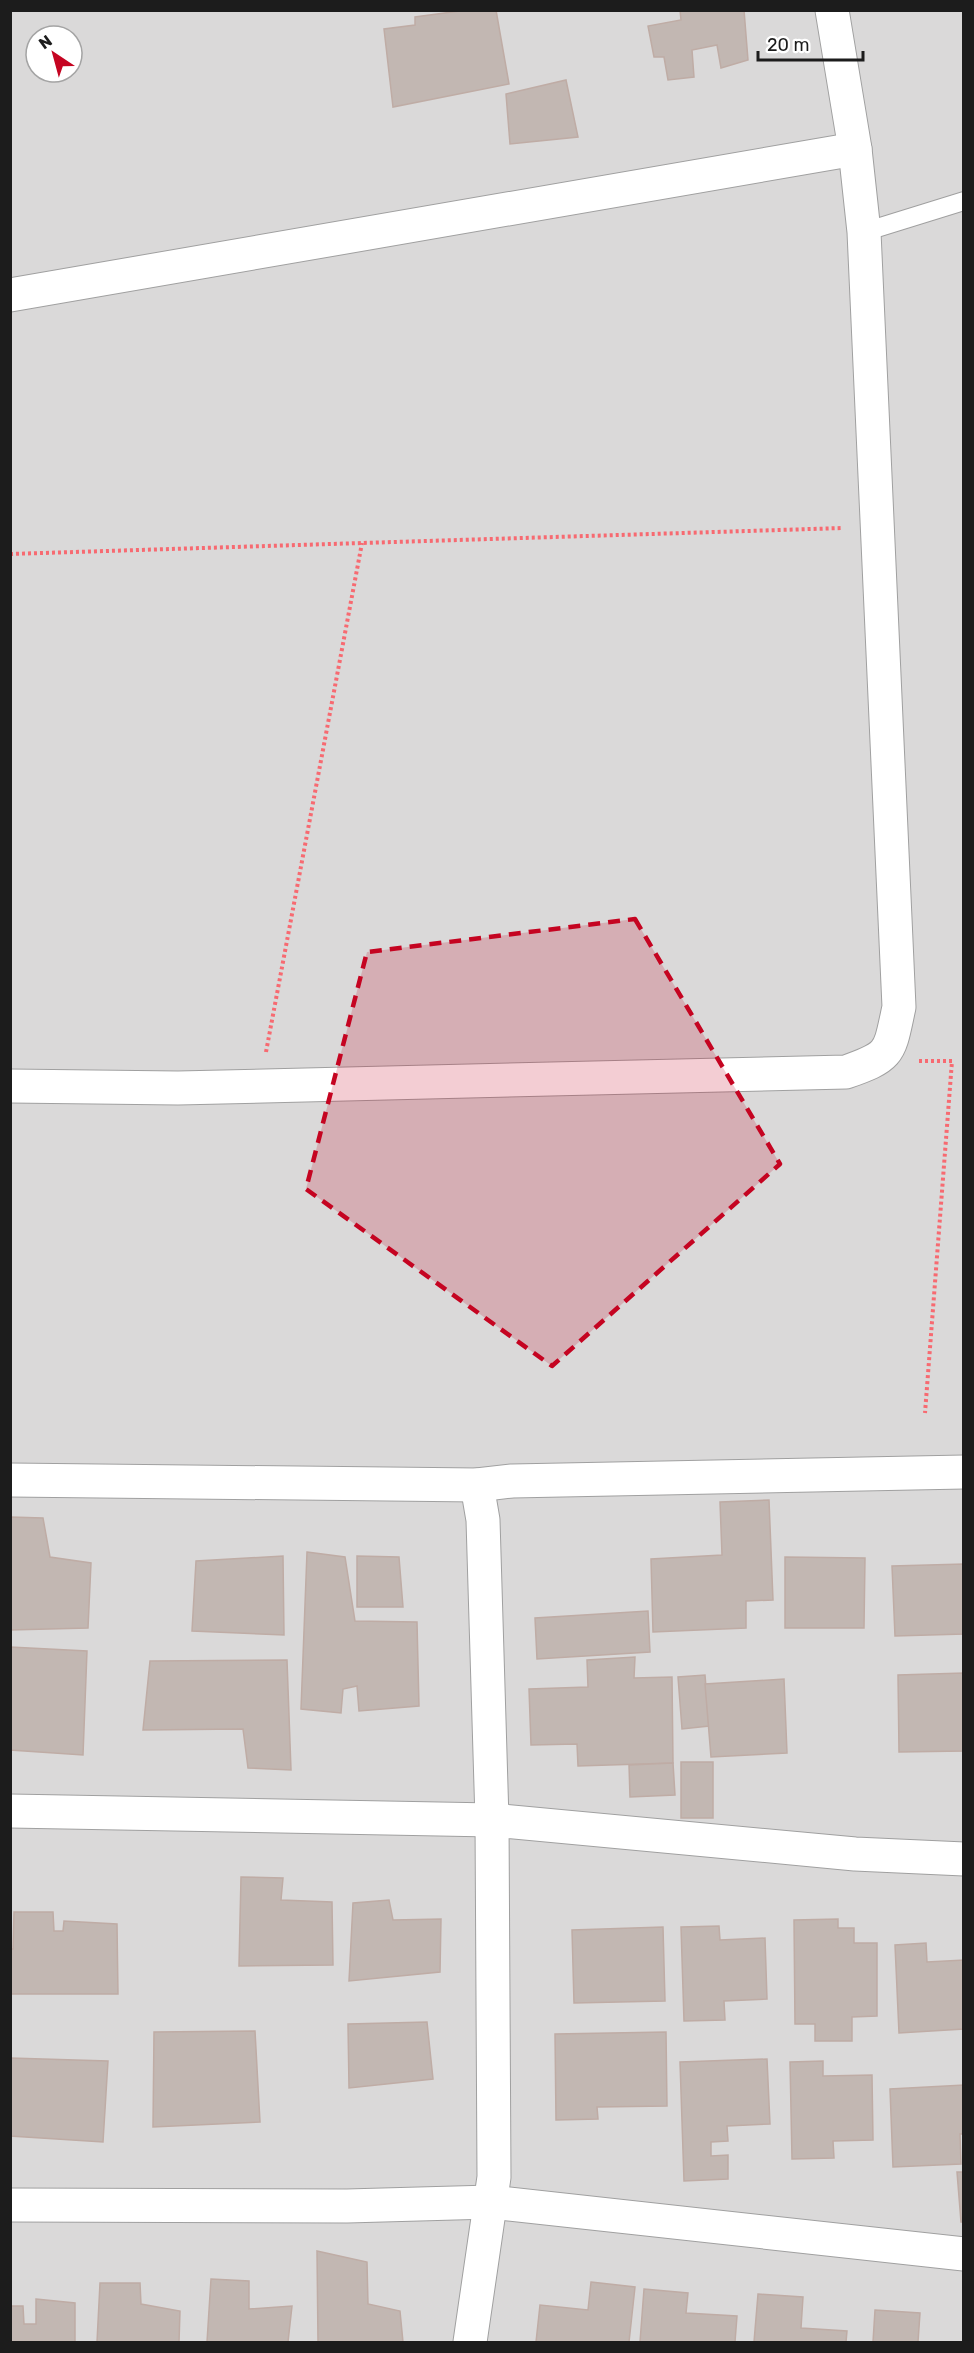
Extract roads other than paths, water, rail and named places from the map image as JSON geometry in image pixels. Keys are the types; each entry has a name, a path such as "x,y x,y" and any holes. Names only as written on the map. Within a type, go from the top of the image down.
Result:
{"street":[{"path":"10,1086 178,1088 846,1072 877,1061 891,1046 899,1007 864,232 855,149 832,10"},
{"path":"10,295 855,149"},
{"path":"10,1480 477,1485 512,1481 963,1472"},
{"path":"470,2343 494,2177 492,1820 483,1520 477,1485"},
{"path":"10,1811 492,1820 855,1854 963,1859"},
{"path":"10,2205 347,2206 491,2202 963,2254"}],"lane":[{"path":"864,232 963,201"}]}
